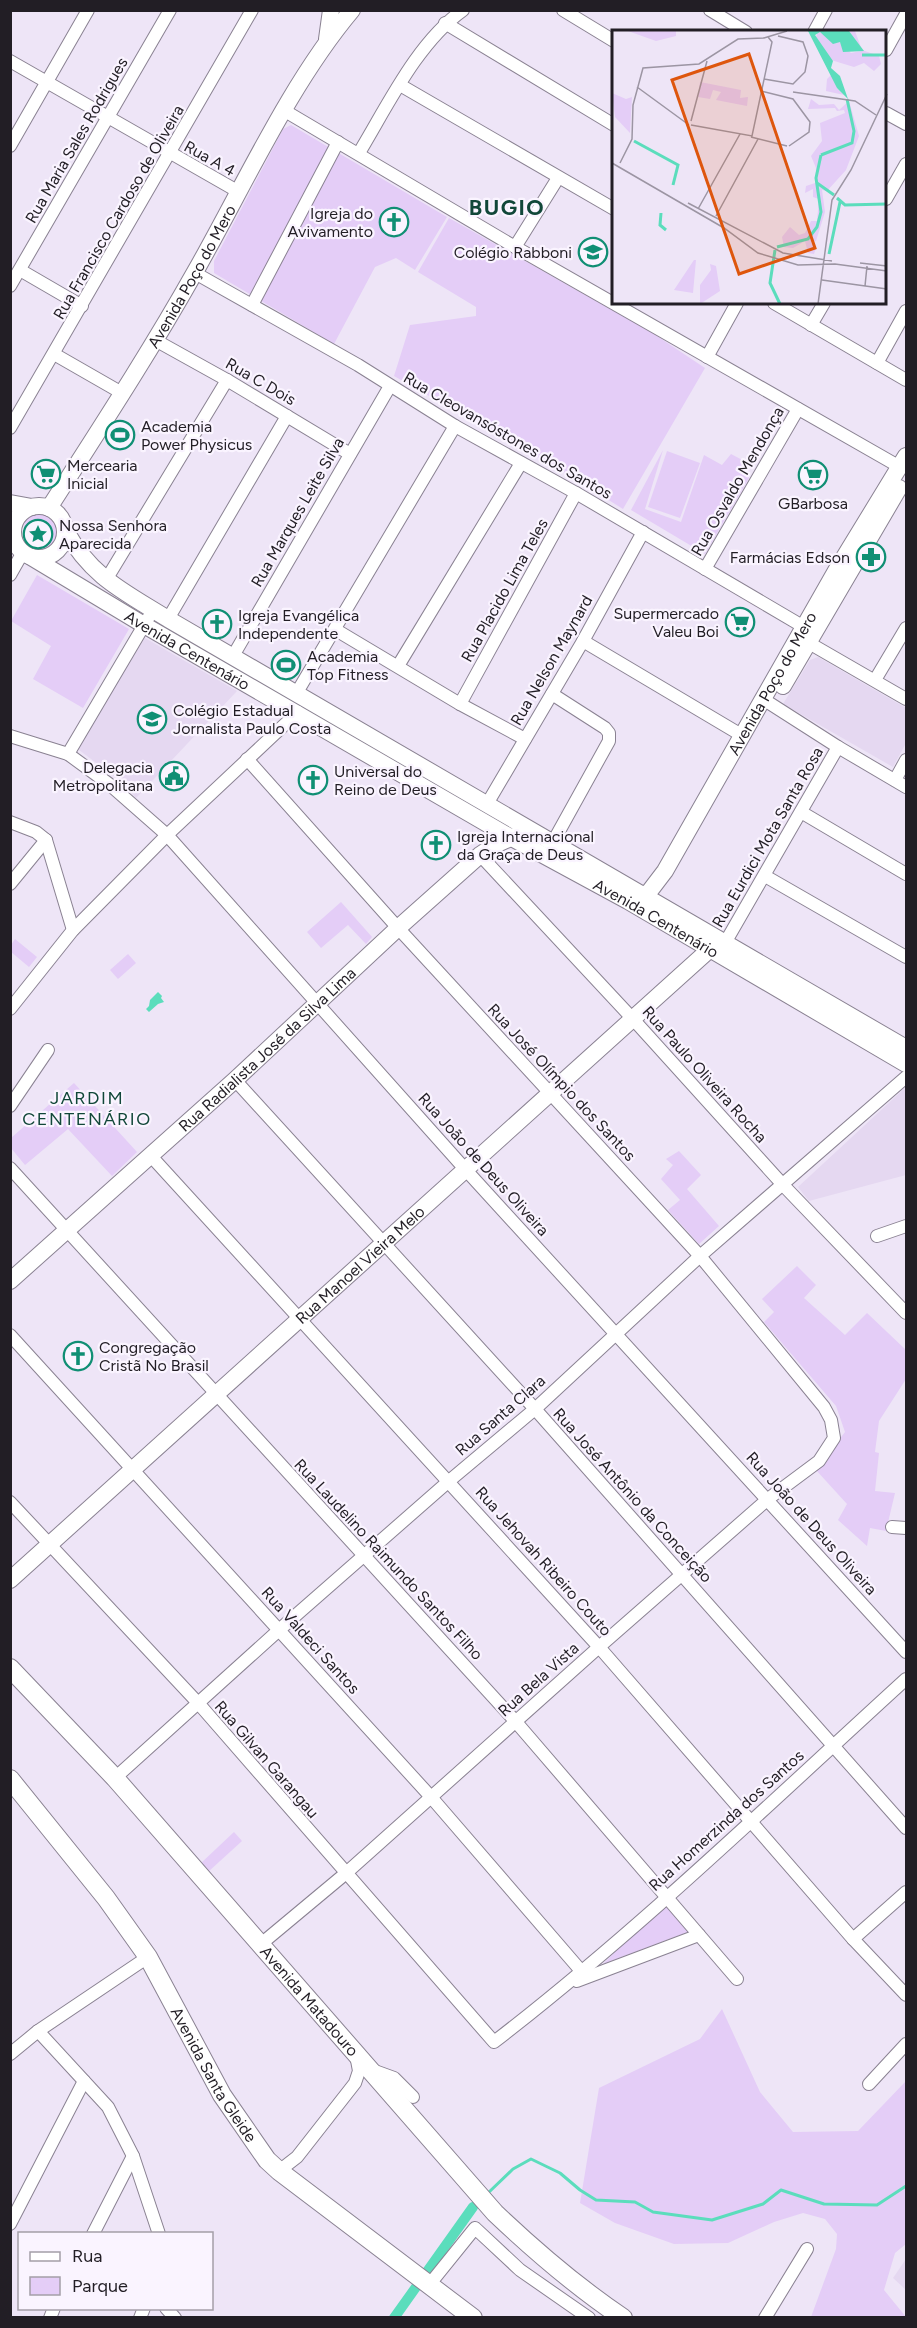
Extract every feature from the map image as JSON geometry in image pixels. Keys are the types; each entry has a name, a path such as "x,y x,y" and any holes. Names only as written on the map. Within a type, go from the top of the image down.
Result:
{"main road":[{"name":"Avenida Poço do Mero","path":"326,41 332,10"},
{"name":"Avenida Poço do Mero","path":"49,508 195,273 238,192 326,41 352,10"},
{"name":"Avenida Poço do Mero","path":"640,901 665,872 742,736 780,680 804,627 904,466"},
{"name":"Avenida Poço do Mero","path":"780,680 809,643 904,466"},
{"path":"10,503 49,508 61,517 66,531 64,540 55,553 48,557 21,549 13,531 15,523 24,511 32,507"},
{"name":"Avenida Centenário","path":"66,531 77,552 94,571 236,664 298,712 510,837 725,943 906,1048"},
{"name":"Avenida Centenário","path":"21,549 62,577 144,625 236,664 296,694 553,842 709,950 906,1064"},
{"name":"Avenida Poço do Mero","path":"640,901 661,893 733,776 767,702"},
{"name":"Rua Radialista José da Silva Lima","path":"10,1281 235,1080 480,855 510,837 532,831"},
{"name":"Rua Manoel Vieira Melo","path":"10,1580 709,950"},
{"name":"Avenida Matadouro","path":"10,1668 115,1778 495,2212 550,2264 623,2318"},
{"name":"Avenida Santa Gleide","path":"10,1779 106,1898 148,1957 222,2095 267,2160 473,2318"}],"street":[{"path":"10,146 88,10"},
{"name":"Rua Maria Sales Rodrigues","path":"10,286 170,10"},
{"name":"Rua Francisco Cardoso de Oliveira","path":"10,428 171,154 252,10"},
{"path":"359,153 400,85 445,23 463,10"},
{"path":"563,10 612,40"},
{"path":"710,10 742,30"},
{"path":"730,23 738,10"},
{"path":"815,30 826,10"},
{"path":"887,47 906,14"},
{"path":"445,23 612,122"},
{"name":"Rua A 4","path":"10,61 238,192"},
{"path":"400,85 612,208"},
{"path":"285,111 612,303"},
{"path":"887,114 906,124"},
{"path":"252,305 338,142"},
{"path":"887,196 905,171"},
{"path":"515,247 558,178"},
{"path":"20,270 82,306"},
{"name":"Rua Cleovansóstones dos Santos","path":"195,273 358,365 454,426 576,493 804,627"},
{"path":"614,304 798,409 904,466"},
{"path":"707,357 736,304"},
{"path":"776,304 906,380"},
{"path":"811,325 823,304"},
{"path":"877,363 906,311"},
{"name":"Rua C Dois","path":"155,340 227,380 350,454"},
{"path":"54,354 122,393"},
{"path":"106,580 227,380"},
{"name":"Rua Marques Leite Silva","path":"236,664 350,454 390,386"},
{"name":"Rua Osvaldo Mendonça","path":"705,569 798,409"},
{"path":"68,754 144,625 160,614 287,416"},
{"path":"296,694 336,630 454,426"},
{"path":"398,666 521,463"},
{"name":"Rua Placido Lima Teles","path":"460,704 576,493"},
{"name":"Rua Nelson Maynard","path":"487,804 583,641 643,532"},
{"path":"10,575 21,549"},
{"path":"875,680 906,628"},
{"path":"336,630 460,704 525,739"},
{"path":"583,641 742,736"},
{"path":"809,643 906,699"},
{"path":"552,694 609,732 609,741 553,842"},
{"path":"767,702 906,787"},
{"path":"10,1009 73,930 167,836 298,712"},
{"name":"Rua João de Deus Oliveira","path":"10,736 68,754 109,784 167,836 316,1004 906,1652"},
{"name":"Rua Eurdici Mota Santa Rosa","path":"725,943 838,747"},
{"name":"Rua José Olímpio dos Santos","path":"247,759 398,928 700,1256 824,1407 831,1420 834,1438"},
{"path":"894,780 906,760"},
{"path":"801,812 906,874"},
{"path":"10,822 36,832 46,840 73,930"},
{"path":"10,884 46,840"},
{"name":"Rua Paulo Oliveira Rocha","path":"480,855 632,1018 783,1186 906,1313"},
{"path":"765,876 906,957"},
{"path":"10,1106 48,1050"},
{"name":"Rua Santa Clara","path":"115,1778 279,1630 535,1409 700,1256 906,1077"},
{"name":"Rua José Antônio da Conceição","path":"235,1080 383,1245 535,1409 906,1828"},
{"name":"Rua Jehovah Ribeiro Couto","path":"150,1155 599,1647 853,1939 906,1995"},
{"name":"Rua Laudelino Raimundo Santos Filho","path":"10,1168 516,1722 737,1979"},
{"path":"877,1236 906,1226"},
{"name":"Rua Valdeci Santos","path":"10,1335 431,1797 582,1972"},
{"name":"Rua Bela Vista","path":"261,1944 345,1874 768,1499 819,1461 834,1438"},
{"name":"Rua Gilvan Garangau","path":"10,1502 199,1704 494,2042"},
{"path":"892,1527 906,1528"},
{"name":"Rua Homerzinda dos Santos","path":"494,2042 582,1972 752,1821 906,1679"},
{"path":"853,1939 906,1892"},
{"name":"Rua Homerzinda dos Santos","path":"567,1985 699,1935"},
{"path":"11,2054 38,2031 148,1957"},
{"path":"38,2031 108,2107 133,2156 158,2232"},
{"path":"869,2084 906,2044"},
{"path":"279,2171 297,2157 356,2083 359,2071 356,2055"},
{"path":"372,2070 394,2079 413,2097"},
{"path":"10,2224 84,2081"},
{"path":"94,2232 133,2156"},
{"path":"428,2284 475,2229 520,2270 589,2318"},
{"path":"765,2318 807,2249"}],"shaded area":[{"name":"Colégio Rabboni","path":"595,236 606,243 591,267 580,260"},
{"name":"Colégio Estadual Jornalista Paulo Costa","path":"145,638 237,691 136,798 122,782 75,747"},
{"path":"818,657 906,708 906,743 893,767 783,704 810,660"},
{"path":"158,992 164,1002 149,1012 146,1009 150,1000"},
{"path":"906,1087 906,1175 809,1201 798,1187"},
{"path":"906,2259 906,2290 893,2278"}],"green space":[{"path":"291,125 447,217 415,270 396,258 375,267 334,344 214,273 214,261 283,129"},
{"path":"449,218 654,334 705,368 623,509 570,476 394,376 410,325 476,316 476,307 418,272"},
{"path":"663,450 645,509 681,522 704,455 722,465 731,454 748,463 749,478 705,554 631,510"},
{"path":"667,451 700,463 680,518 648,507"},
{"path":"36,510 52,514 60,523 57,543 50,550 41,550 33,546 27,538 24,529 27,519"},
{"path":"37,575 129,629 83,708 33,679 51,646 11,621"},
{"path":"341,902 372,937 366,944 348,925 321,948 307,932"},
{"path":"15,939 37,957 29,967 11,952 11,945"},
{"path":"128,954 136,963 118,979 110,970"},
{"path":"74,1083 137,1152 112,1176 68,1129 25,1165 11,1148 11,1138"},
{"path":"679,1151 701,1175 687,1189 719,1226 699,1244 668,1210 680,1200 661,1179 673,1165 666,1159"},
{"path":"797,1266 816,1285 804,1298 845,1335 867,1313 906,1350 906,1379 879,1421 875,1452 879,1453 875,1491 895,1493 886,1531 870,1528 867,1546 838,1520 847,1504 816,1470 845,1432 836,1406 764,1322 774,1312 762,1299"},
{"path":"234,1832 242,1841 208,1872 200,1864"},
{"path":"664,1904 688,1932 603,1964"},
{"path":"722,2009 760,2092 793,2132 858,2131 906,2081 906,2244 895,2253 884,2290 906,2317 811,2317 836,2249 837,2234 825,2219 803,2213 774,2222 728,2243 674,2244 615,2223 580,2203 599,2088 700,2039"}],"waterway":[{"path":"488,2193 513,2169 531,2159 560,2173 596,2200 635,2202 653,2212 712,2220 763,2204 781,2190 824,2204 877,2205 906,2186"},
{"path":"394,2318 473,2207"}],"place":[{"name":"Igreja do Avivamento","path":"394,222"},
{"name":"Colégio Rabboni","path":"593,252"},
{"name":"Academia Power Physicus","path":"120,435"},
{"name":"Mercearia Inicial","path":"46,474"},
{"name":"GBarbosa","path":"813,475"},
{"name":"Nossa Senhora Aparecida","path":"38,534"},
{"name":"Farmácias Edson","path":"871,557"},
{"name":"Supermercado Valeu Boi","path":"740,622"},
{"name":"Igreja Evangélica Independente","path":"217,624"},
{"name":"Academia Top Fitness","path":"286,665"},
{"name":"Colégio Estadual Jornalista Paulo Costa","path":"152,719"},
{"name":"Delegacia Metropolitana","path":"174,776"},
{"name":"Universal do Reino de Deus","path":"313,780"},
{"name":"Igreja Internacional da Graça de Deus","path":"436,845"},
{"name":"Congregação Cristã No Brasil","path":"78,1356"}],"district":[{"name":"BUGIO","path":"507,207"},
{"name":"JARDIM CENTENÁRIO","path":"87,1108"}]}
